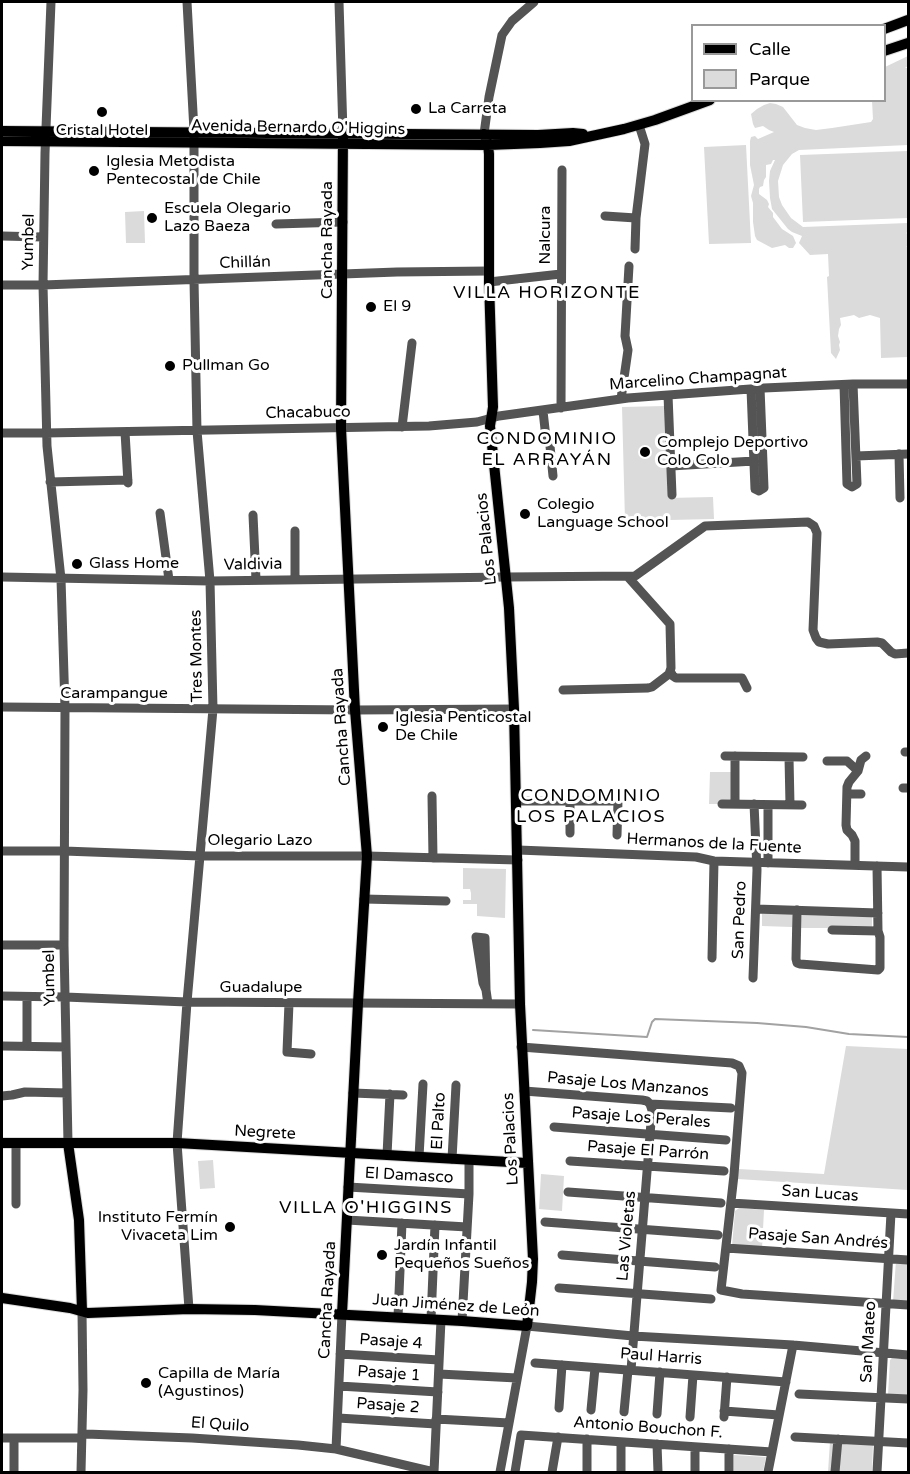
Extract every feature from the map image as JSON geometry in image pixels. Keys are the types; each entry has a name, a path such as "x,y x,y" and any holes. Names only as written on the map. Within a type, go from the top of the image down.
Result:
{"main road":[{"path":"886,29 909,20"},
{"path":"886,51 909,43"},
{"name":"Avenida Bernardo O'Higgins","path":"2,141 46,136 486,140 573,133 594,135 639,125 704,102"},
{"name":"Avenida Bernardo O'Higgins","path":"2,130 46,136"},
{"name":"Cancha Rayada","path":"342,1314 367,856 355,710 341,428 343,138"},
{"name":"Los Palacios","path":"486,140 493,407 490,426 512,640 521,1047 533,1259 527,1326"},
{"name":"Negrete","path":"2,1143 177,1143 527,1163"},
{"name":"Yumbel","path":"68,1143 79,1220 82,1311"},
{"name":"Juan Jiménez de León","path":"2,1298 70,1308 88,1313 189,1309 255,1310 527,1326"}],"street":[{"name":"Yumbel","path":"51,2 43,285 46,433 61,579 65,708 63,851 68,1143"},
{"name":"Tres Montes","path":"187,2 194,137 197,431 210,581 213,709 177,1143 189,1309"},
{"name":"Cancha Rayada","path":"339,2 343,138"},
{"name":"Los Palacios","path":"486,140 489,97 502,35 512,21 534,2"},
{"path":"635,249 636,218 645,144 639,125"},
{"name":"Nalcura","path":"561,408 562,170"},
{"path":"605,216 636,218"},
{"path":"276,224 343,222"},
{"path":"2,236 43,237"},
{"path":"621,399 628,350 625,336 629,266"},
{"name":"Chillán","path":"2,285 397,272 489,276 561,274"},
{"path":"402,427 412,343"},
{"name":"Marcelino Champagnat","path":"491,418 668,394 909,384"},
{"path":"848,385 856,456 857,484 852,488 847,484 848,385"},
{"path":"756,389 764,488 762,490 755,489 756,389"},
{"path":"668,394 672,495"},
{"path":"543,411 553,476"},
{"name":"Chacabuco","path":"2,433 402,427 467,423 491,418"},
{"path":"50,482 128,483 125,432"},
{"path":"856,456 904,454 900,498"},
{"path":"671,466 754,461"},
{"path":"160,513 169,580"},
{"path":"253,515 256,580"},
{"path":"628,577 635,576 705,526 808,522 814,526 817,533 813,630 819,642 828,644 877,642 882,643 895,654 909,653"},
{"path":"295,531 295,579"},
{"name":"Valdivia","path":"2,577 210,581 628,577"},
{"path":"628,577 670,624 670,671 673,676 676,678 742,678 747,688"},
{"path":"563,690 648,688 670,671"},
{"name":"Carampangue","path":"2,708 514,709"},
{"path":"725,756 803,757"},
{"path":"735,756 735,804"},
{"path":"855,865 855,841 847,830 847,794 849,782 858,771 861,760 866,756"},
{"path":"789,757 789,805"},
{"path":"827,761 847,761 858,771"},
{"path":"847,794 861,794"},
{"path":"432,796 433,858"},
{"path":"516,801 618,801 617,835"},
{"path":"570,801 570,833"},
{"path":"722,804 802,806"},
{"name":"San Pedro","path":"753,978 756,909 754,804"},
{"path":"768,805 768,863"},
{"path":"847,830 860,831"},
{"name":"Olegario Lazo","path":"2,851 433,858 518,855"},
{"name":"Hermanos de la Fuente","path":"518,855 696,857 714,861 909,867"},
{"path":"712,958 714,861"},
{"path":"797,910 797,963 878,970 880,968 880,937 877,866"},
{"path":"364,898 446,901"},
{"path":"756,909 878,913"},
{"path":"832,930 878,931"},
{"path":"486,990 476,937 485,938 488,1004"},
{"path":"2,945 64,945"},
{"name":"Guadalupe","path":"2,996 187,1002 520,1004"},
{"path":"27,997 27,1046"},
{"path":"289,1003 287,1052 311,1054"},
{"path":"2,1046 66,1047"},
{"path":"521,1047 732,1063 739,1066 742,1074 726,1203 726,1248 721,1290 742,1294 909,1305"},
{"path":"419,1157 423,1084"},
{"name":"El Palto","path":"452,1159 456,1085"},
{"name":"Pasaje Los Manzanos","path":"524,1091 642,1100 650,1104 731,1108"},
{"path":"2,1095 26,1092 67,1093"},
{"path":"353,1093 403,1095"},
{"path":"387,1155 390,1094"},
{"name":"Las Violetas","path":"624,1412 640,1261 652,1110 650,1104"},
{"name":"Pasaje Los Perales","path":"554,1127 726,1140"},
{"path":"16,1143 16,1204"},
{"path":"462,1321 469,1160"},
{"name":"Pasaje El Parrón","path":"570,1161 724,1171"},
{"name":"El Damasco","path":"348,1187 469,1194"},
{"name":"San Lucas","path":"568,1192 909,1214"},
{"name":"San Mateo","path":"877,1473 891,1213"},
{"path":"347,1220 467,1227"},
{"path":"545,1222 718,1235"},
{"path":"398,1317 402,1223"},
{"path":"434,1472 439,1374 435,1225"},
{"name":"Pasaje San Andrés","path":"726,1248 909,1260"},
{"path":"562,1255 715,1267"},
{"path":"559,1288 711,1299"},
{"name":"Yumbel","path":"81,1473 82,1311"},
{"name":"Cancha Rayada","path":"336,1449 342,1314"},
{"name":"Los Palacios","path":"500,1473 527,1326"},
{"name":"Juan Jiménez de León","path":"527,1326 633,1336 793,1345 909,1355"},
{"path":"768,1473 793,1345"},
{"name":"Pasaje 4","path":"340,1354 439,1360"},
{"name":"Paul Harris","path":"535,1363 786,1382"},
{"path":"558,1408 562,1365"},
{"path":"591,1410 594,1368"},
{"path":"657,1414 660,1372"},
{"path":"439,1374 517,1378"},
{"path":"690,1417 693,1375"},
{"path":"727,1377 724,1414 779,1415"},
{"name":"Pasaje 1","path":"339,1386 438,1392"},
{"path":"799,1394 909,1399"},
{"name":"Pasaje 2","path":"338,1418 509,1423"},
{"name":"El Quilo","path":"2,1438 78,1438 86,1434 192,1438 336,1449 434,1472"},
{"name":"Antonio Bouchon F.","path":"515,1473 521,1435 772,1452"},
{"path":"552,1473 558,1437"},
{"path":"795,1437 909,1443"},
{"path":"14,1438 14,1473"},
{"path":"587,1439 587,1473"},
{"path":"835,1473 838,1439"},
{"path":"621,1442 621,1473"},
{"path":"657,1444 658,1473"},
{"path":"694,1447 695,1473"},
{"path":"729,1449 729,1473"}],"green space":[{"path":"908,56 908,66 905,68 908,68 908,145 799,150 792,154 783,165 778,181 782,205 791,218 803,227 908,223 906,233 908,234 908,246 906,247 908,247 908,357 881,358 880,318 870,315 859,318 854,315 840,318 838,336 840,350 836,359 831,353 828,254 810,255 799,243 802,236 788,229 772,209 769,181 775,160 766,165 766,177 763,186 759,189 759,194 767,200 773,217 782,229 793,236 796,243 793,248 785,245 772,248 757,240 755,236 751,196 754,185 750,165 750,141 751,137 755,136 758,139 774,132 763,126 755,128 751,114 770,103 783,107 797,125 805,128 816,130 871,122 873,119 872,102 886,102 886,67"},
{"path":"746,145 751,243 709,244 704,147"},
{"path":"908,151 908,218 803,222 800,155"},
{"path":"144,211 145,243 126,243 125,212"},
{"name":"Complejo Deportivo Colo Colo","path":"665,406 668,498 713,497 714,519 625,521 622,407"},
{"path":"710,772 732,772 733,799 720,804 709,804"},
{"path":"463,868 506,869 505,918 477,916 477,904 463,904 463,900 471,900 471,893 470,889 463,889"},
{"path":"762,913 792,914 792,927 762,926"},
{"path":"801,915 872,917 872,928 801,928"},
{"path":"846,1046 908,1049 908,1190 738,1179 739,1169 824,1174"},
{"path":"213,1160 215,1188 200,1189 198,1161"},
{"path":"541,1174 564,1176 562,1211 539,1209"},
{"path":"739,1208 764,1210 762,1249 732,1246 735,1211"},
{"path":"896,1261 908,1262 908,1303 893,1302"},
{"path":"892,1358 908,1359 908,1397 888,1395"},
{"path":"830,1441 873,1444 872,1472 828,1472"},
{"path":"734,1455 766,1457 763,1472 734,1472"}],"waterway":[{"path":"533,1030 647,1037 655,1019 757,1023 806,1027 849,1034 908,1037"}],"place":[{"name":"La Carreta","path":"416,109"},
{"name":"Cristal Hotel","path":"102,112"},
{"name":"Iglesia Metodista Pentecostal de Chile","path":"94,171"},
{"name":"Escuela Olegario Lazo Baeza","path":"152,218"},
{"name":"El 9","path":"371,307"},
{"name":"Pullman Go","path":"170,366"},
{"name":"Complejo Deportivo Colo Colo","path":"645,452"},
{"name":"Colegio Language School","path":"525,514"},
{"name":"Glass Home","path":"77,564"},
{"name":"Iglesia Penticostal De Chile","path":"383,727"},
{"name":"Instituto Fermín Vivaceta Lim","path":"230,1227"},
{"name":"Jardín Infantil Pequeños Sueños","path":"382,1255"},
{"name":"Capilla de María (Agustinos)","path":"146,1383"}],"district":[{"name":"VILLA HORIZONTE","path":"547,293"},
{"name":"CONDOMINIO EL ARRAYÁN","path":"547,449"},
{"name":"CONDOMINIO LOS PALACIOS","path":"591,806"},
{"name":"VILLA O'HIGGINS","path":"366,1208"}]}
